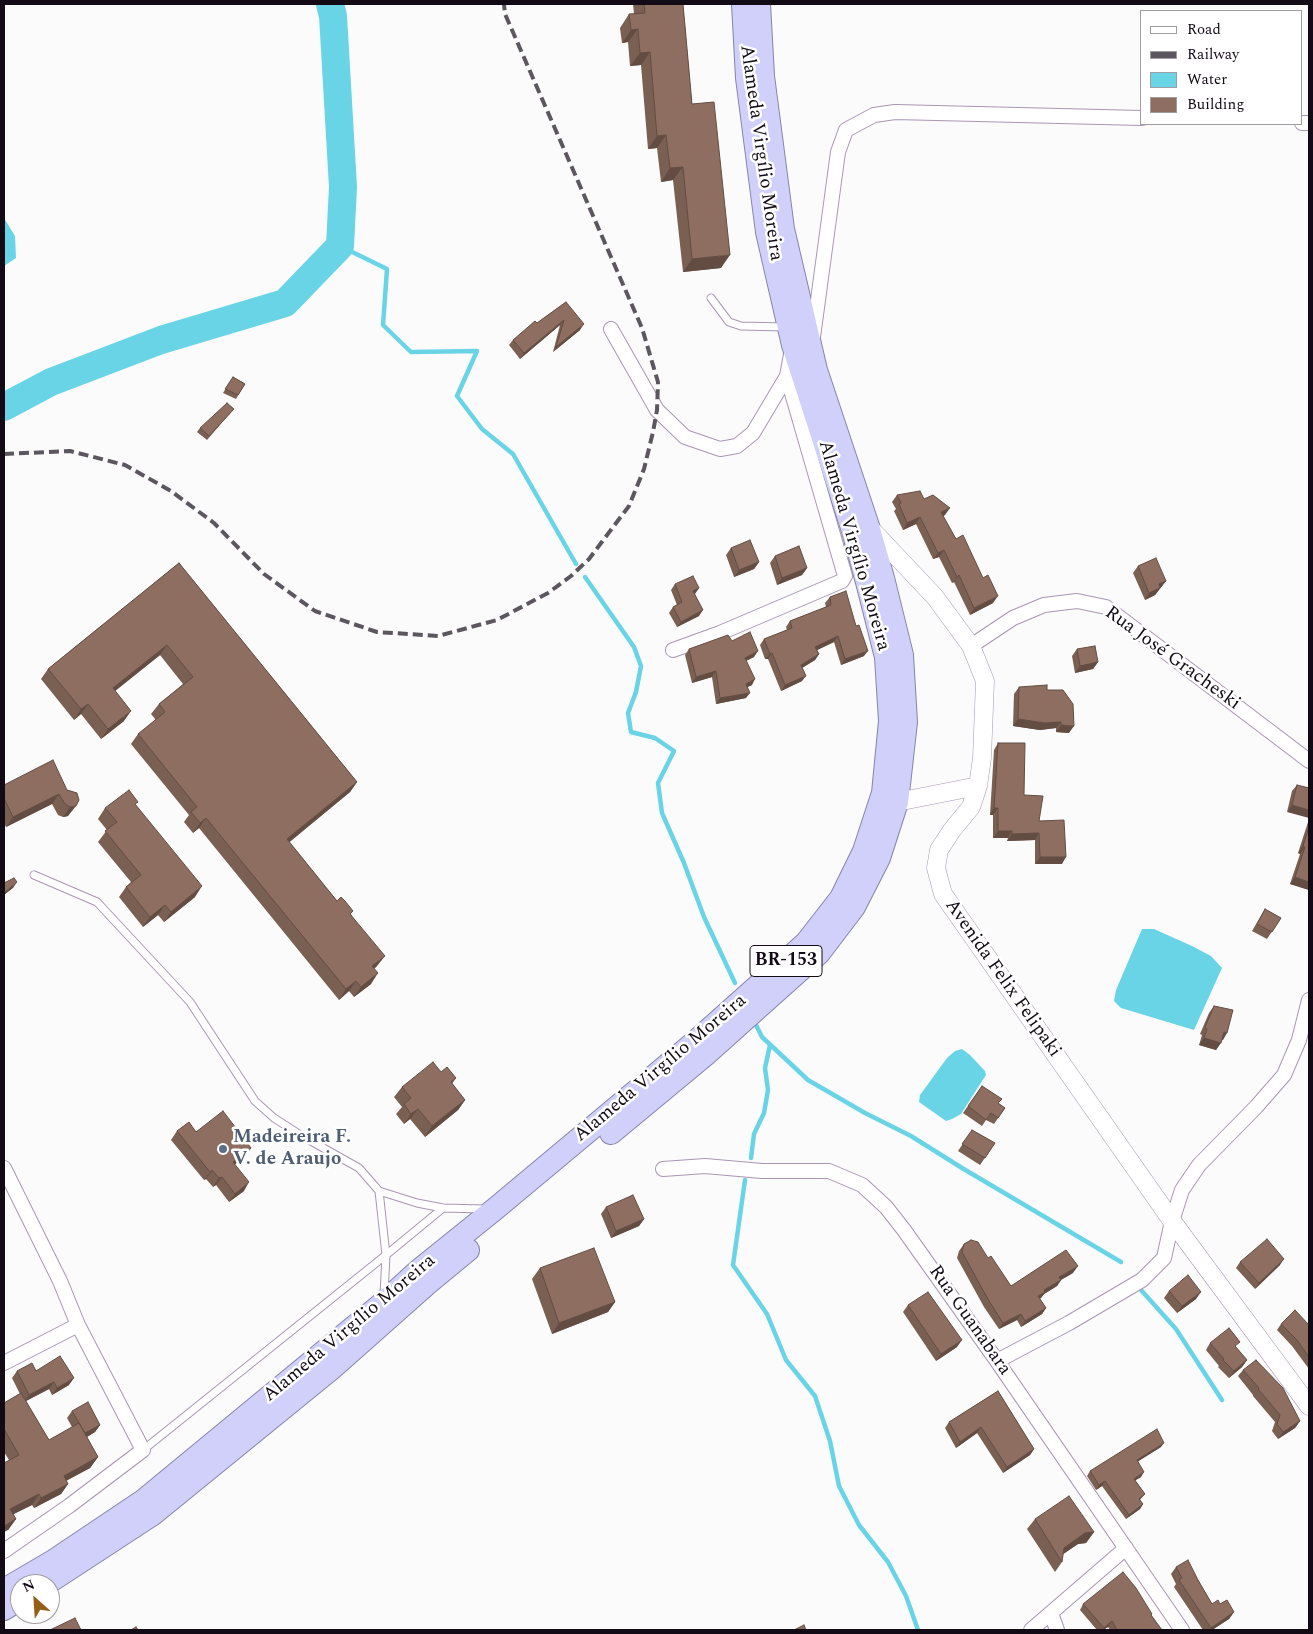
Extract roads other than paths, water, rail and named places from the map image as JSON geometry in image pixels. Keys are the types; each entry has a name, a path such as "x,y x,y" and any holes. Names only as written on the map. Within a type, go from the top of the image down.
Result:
{"highway":[{"name":"Alameda Virgílio Moreira","path":"4,1590 55,1560 143,1501 695,1042 806,943 841,898 864,851 882,793 890,721 886,657 868,582 841,497 766,222 747,78 743,4"},
{"name":"Alameda Virgílio Moreira","path":"60,1575 153,1514 307,1388 428,1283 705,1054 819,954 854,907 879,858 897,802 906,722 902,655 868,526 816,370 798,340 763,76 759,4"}],"street":[{"path":"611,329 657,410 685,437 720,449 737,446 753,433 787,376 798,340 838,152 846,130 874,114 895,112 1140,118"},
{"path":"673,650 720,633 842,581 845,576 787,376"},
{"name":"Avenida Felix Felipaki","path":"868,526 936,597 971,646 985,681 982,758 978,786 971,807 952,830 939,850 936,868 943,894 1172,1221 1309,1406"},
{"name":"Rua José Gracheski","path":"971,646 1013,618 1044,605 1077,601 1106,607 1309,761"},
{"path":"897,802 978,786"},
{"path":"997,1361 1069,1323 1142,1280 1164,1258 1172,1221 1182,1190 1199,1165 1256,1107 1284,1074 1299,1040 1309,1000"},
{"name":"Rua Guanabara","path":"662,1169 705,1166 762,1171 829,1171 862,1184 886,1207 904,1230 997,1361 1182,1630"},
{"path":"4,1168 60,1281 78,1325 142,1450 69,1506 4,1551"},
{"path":"4,1363 78,1325"},
{"path":"1031,1630 1126,1548"},
{"path":"1051,1613 1057,1630"}],"lane":[{"path":"711,298 729,322 798,340"},
{"path":"34,875 97,902 190,1002 255,1101 274,1118 359,1168 379,1191 417,1203 443,1208 495,1209"},
{"path":"379,1191 386,1255 383,1303"},
{"path":"142,1450 443,1208"}],"water":[{"path":"4,218 15,236 16,258 4,266"},
{"path":"1142,929 1154,929 1192,946 1211,956 1222,968 1194,1030 1121,1008 1114,1001 1116,990"},
{"path":"962,1049 985,1071 986,1075 961,1114 946,1121 919,1102 920,1095 947,1058 955,1051"}],"waterway":[{"path":"4,407 51,382 161,340 285,303 340,246 343,187 333,16 330,4"},
{"path":"340,246 387,269 383,325 411,352 477,351 457,396 482,429 513,454 576,564"},
{"path":"585,577 634,647 641,666 636,692 628,713 631,732 655,738 674,751 658,783 662,813 684,863 704,917 735,983"},
{"path":"756,1025 762,1037 808,1080 865,1113 911,1136 1121,1262"},
{"path":"751,1158 754,1134 764,1113 768,1090 765,1068 770,1045"},
{"path":"745,1180 733,1265 767,1314 786,1360 815,1396 830,1441 839,1486 859,1525 888,1562 906,1596 918,1630"},
{"path":"1141,1290 1176,1329 1222,1400"}],"railway":[{"path":"4,454 70,451 125,465 171,491 214,523 264,574 315,611 377,632 438,636 497,620 548,593 571,576 589,559 629,506 644,469 653,432 657,410 658,382 642,328 505,14 504,4"}],"place":[{"name":"Madeireira F. V. de Araujo","path":"223,1149"}]}
